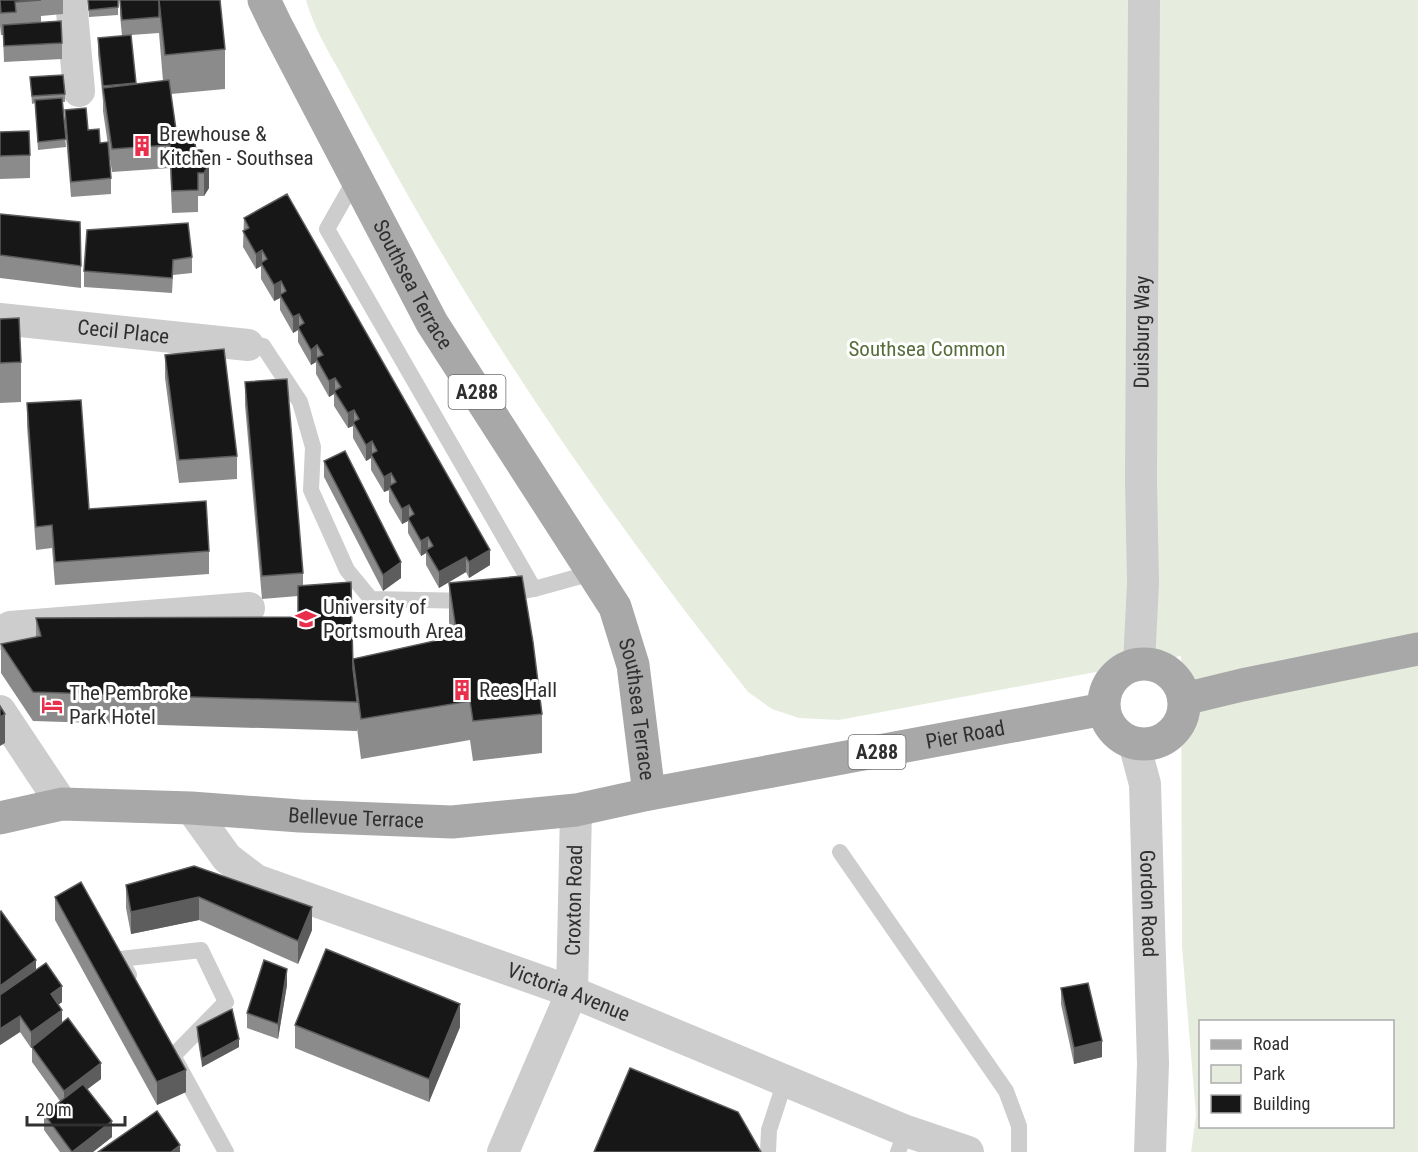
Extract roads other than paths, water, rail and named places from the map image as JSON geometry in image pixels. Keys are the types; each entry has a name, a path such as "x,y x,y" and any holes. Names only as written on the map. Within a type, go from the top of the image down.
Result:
{"main road":[{"name":"Southsea Terrace","path":"264,0 432,323 615,607 633,666 649,794"},
{"path":"1184,699 1418,649"},
{"path":"1139,664 1155,665 1169,672 1179,684 1184,699 1183,714 1176,729 1164,739 1149,744 1134,743 1120,736 1109,724 1104,709 1106,693 1113,679 1124,669 1139,664"},
{"name":"Pier Road","path":"649,794 1104,709"},
{"name":"Bellevue Terrace","path":"62,804 191,808 300,816 452,822 576,810 649,794"},
{"name":"A288","path":"0,818 62,804"}],"street":[{"path":"71,0 80,91"},
{"name":"Duisburg Way","path":"1139,664 1143,583 1141,479 1144,0"},
{"name":"Cecil Place","path":"0,319 248,345"},
{"path":"0,634 10,627 249,608"},
{"path":"0,711 62,804"},
{"name":"Gordon Road","path":"1134,743 1145,784 1153,1064 1150,1152"},
{"name":"Victoria Avenue","path":"191,808 228,858 256,880 572,992 785,1081 902,1141 968,1152"},
{"name":"Croxton Road","path":"572,992 576,810"},
{"path":"503,1152 572,992"}],"lane":[{"path":"356,178 327,229 534,589"},
{"path":"248,345 263,346 300,402 313,447 311,490 346,570 371,599 466,602 534,589 592,573"},
{"path":"840,852 1006,1091 1019,1126 1019,1152"},
{"path":"136,988 120,959 201,950 226,1002 173,1056"},
{"path":"162,1037 226,1152"},
{"path":"768,1152 768,1130 785,1081"}],"place":[{"name":"Brewhouse & Kitchen - Southsea","path":"142,146"},
{"name":"University of Portsmouth Area","path":"306,619"},
{"name":"Rees Hall","path":"462,690"},
{"name":"The Pembroke Park Hotel","path":"52,705"}],"park label":[{"name":"Southsea Common","path":"927,349"}]}
